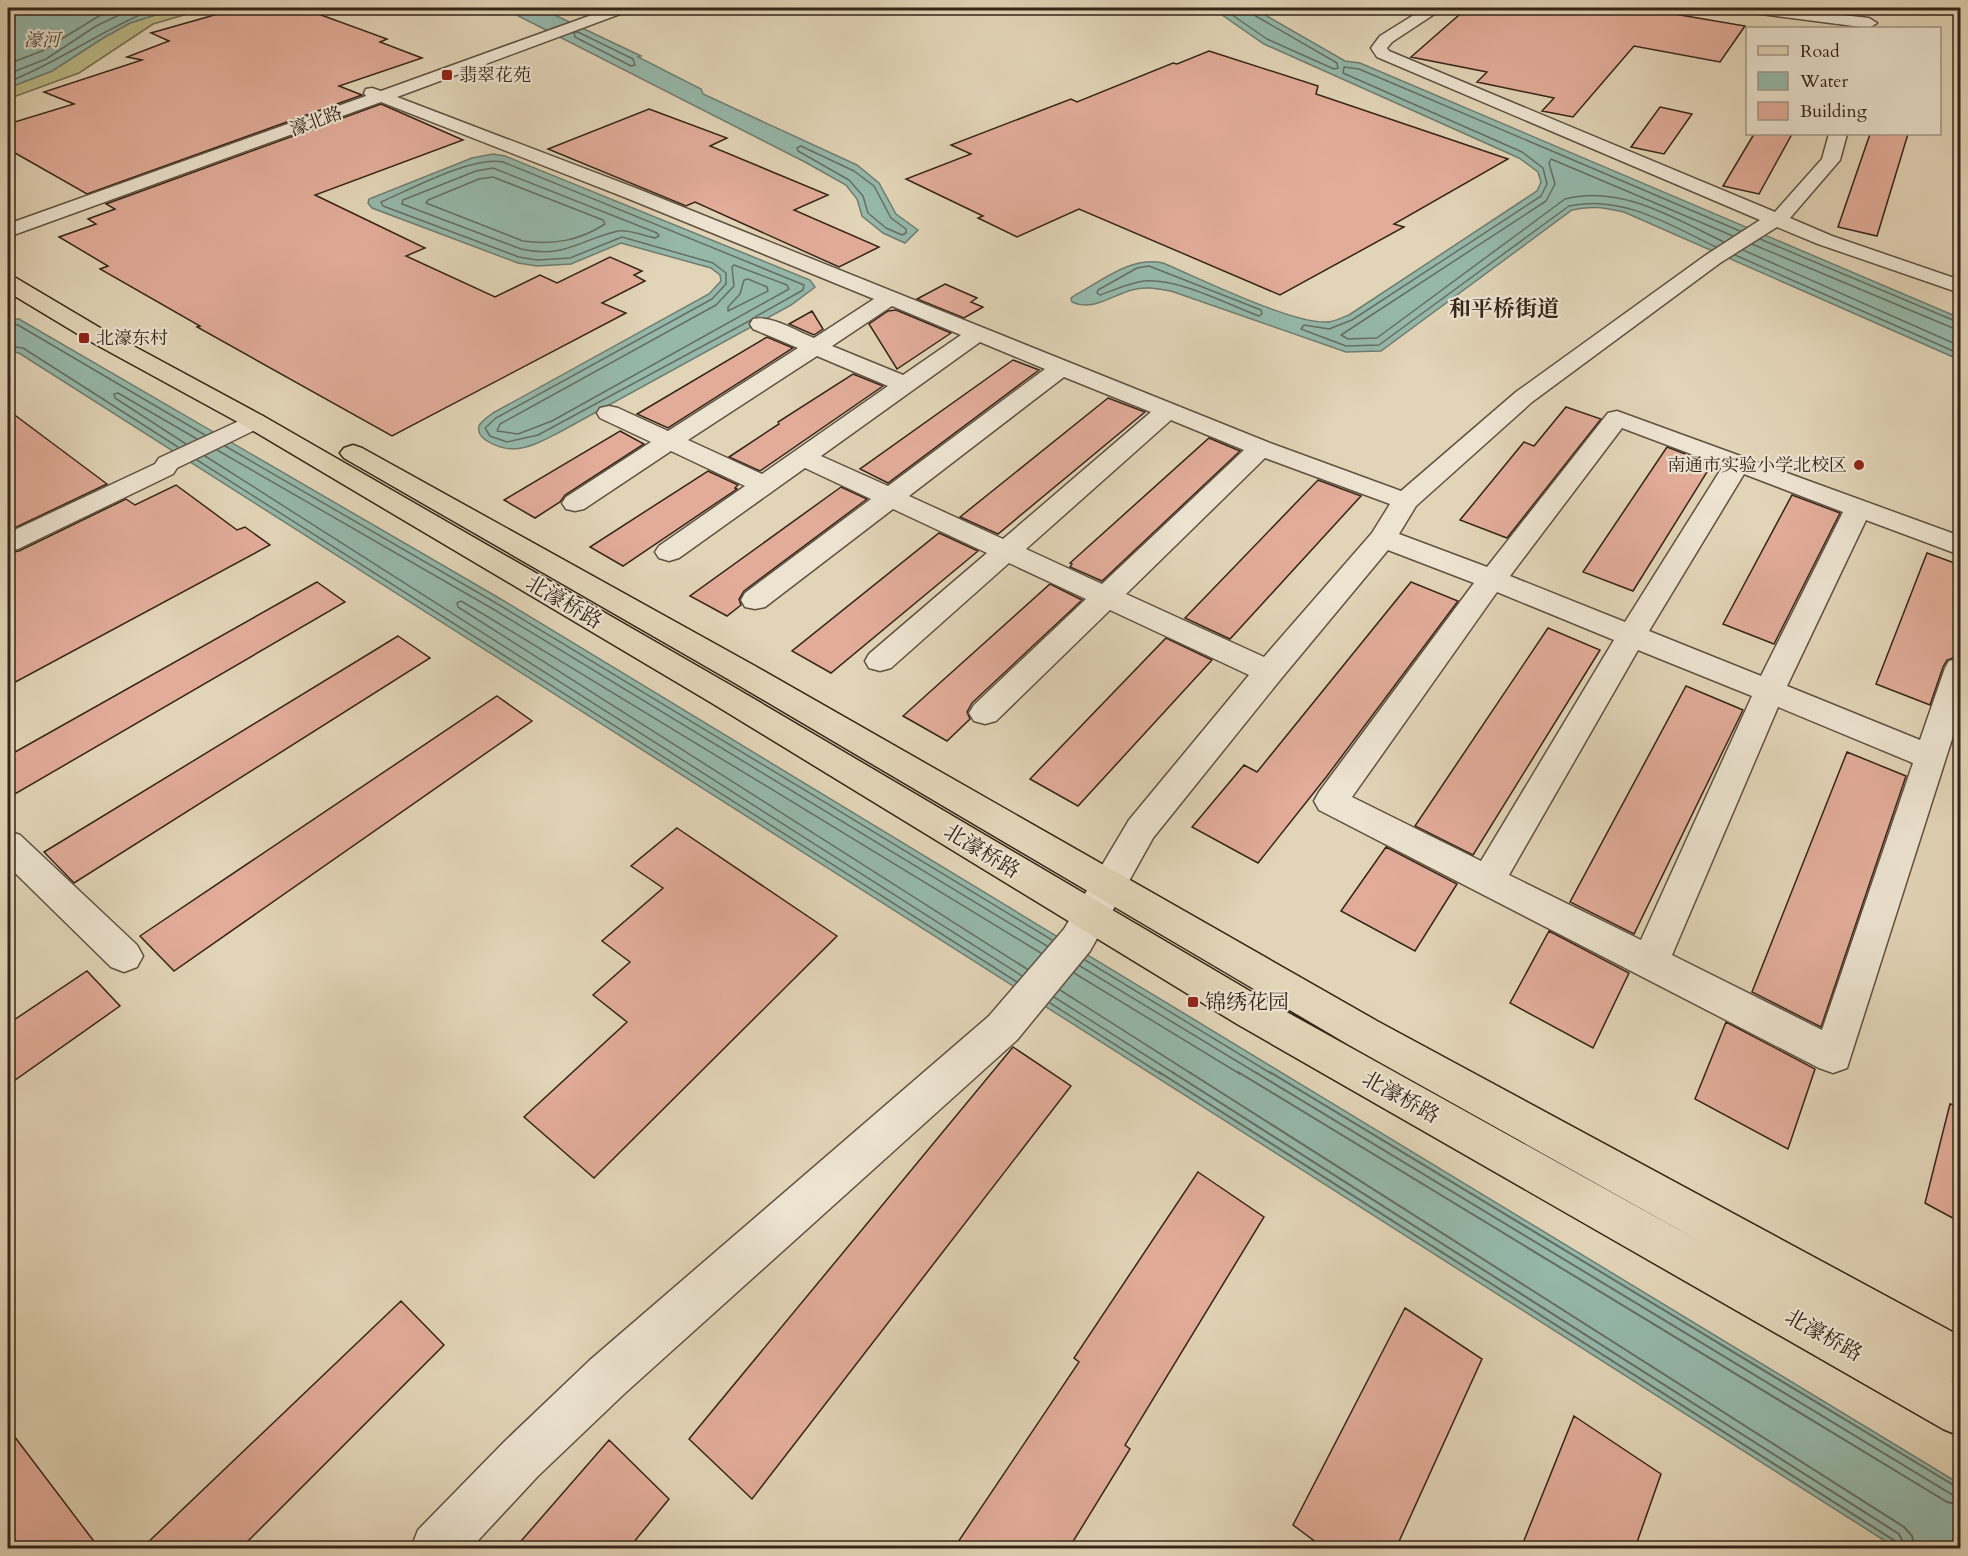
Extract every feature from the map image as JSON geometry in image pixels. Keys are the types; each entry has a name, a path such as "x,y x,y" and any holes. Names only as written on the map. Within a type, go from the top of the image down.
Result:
{"main road":[{"name":"北濠桥路","path":"8,259 744,674 1363,1034 1960,1361"},
{"name":"北濠桥路","path":"8,283 94,334 242,428 721,694 1084,928 1261,1017 1960,1412"}],"street":[{"name":"濠北路","path":"577,22 604,8"},
{"name":"濠北路","path":"8,231 577,22 622,8"},
{"path":"1434,8 1386,39 1379,48 1383,54 1825,240 1960,287"},
{"path":"1746,8 1868,26 1880,8"},
{"name":"濠北路","path":"8,221 377,95"},
{"path":"377,95 631,194 1261,448 1405,501"},
{"path":"436,1548 521,1459 607,1377 1003,1028 1084,928 1141,829 1269,672 1383,538 1405,501 1524,397 1713,259 1759,228 1779,219 1831,160 1838,135"},
{"path":"574,503 889,299"},
{"path":"761,324 906,385"},
{"path":"669,552 977,334"},
{"path":"755,600 1061,368"},
{"path":"880,661 1169,409"},
{"path":"609,413 764,485"},
{"path":"1960,546 1617,418 1492,579 1330,801 1833,1055 1960,672"},
{"path":"8,543 164,469 168,463 242,428"},
{"path":"985,713 1261,448"},
{"path":"803,457 1104,598 1269,672"},
{"path":"1488,880 1631,636 1738,463"},
{"path":"1650,962 1769,692 1858,508"},
{"path":"1383,538 1492,579 1931,757"},
{"path":"8,845 124,956"}],"shaded area":[{"path":"177,8 208,8 153,24 79,73 8,99 8,88 52,71 130,23"}],"water":[{"name":"濠河","path":"8,8 177,8 130,23 52,71 8,88"},
{"path":"503,8 540,8 641,56 638,57 701,89 703,94 857,165 879,183 896,214 918,230 905,243 883,233 862,216 857,199 846,185"},
{"path":"1212,8 1253,8 1345,61 1360,63 1960,318 1960,360 1624,212 1598,208 1572,210 1381,351 1346,352 1161,289 1137,289 1095,304 1080,305 1072,302 1071,298 1107,276 1129,266 1151,262 1163,263 1245,299 1292,316 1311,321 1333,321 1349,315 1537,191 1541,182 1538,172 1519,158 1264,44"},
{"path":"493,154 505,156 810,280 815,287 791,305 547,438 514,449 497,446 485,440 479,431 480,424 493,413 709,294 721,281 720,275 711,268 621,243 571,264 537,266 518,263 372,208 368,203 369,199 472,158"},
{"path":"8,319 19,319 499,598 1960,1484 1960,1548 1896,1548 19,353 8,351"}],"building":[{"path":"239,8 302,8 387,39 380,42 422,58 339,86 362,95 87,194 8,149 8,124 74,104 44,92 142,60 127,57 169,41 151,33"},
{"path":"1467,8 1639,8 1745,26 1720,62 1634,46 1573,117 1542,111 1554,98 1477,82 1487,72 1411,57"},
{"path":"1209,51 1318,86 1316,94 1508,159 1394,224 1404,227 1280,295 1079,209 1017,237 978,218 983,216 906,179 971,154 951,145 1071,99 1077,102"},
{"path":"381,104 463,140 315,195 425,248 406,256 495,297 540,275 557,283 610,257 642,271 634,275 645,281 602,303 626,313 392,436 197,327 200,326 100,269 108,266 59,237 96,224 88,219 115,209 106,204"},
{"path":"1660,107 1692,114 1664,154 1631,147"},
{"path":"649,109 727,138 710,146 828,195 794,210 879,247 839,267 695,202 686,206 548,149"},
{"path":"1753,135 1791,135 1759,194 1723,186"},
{"path":"1870,135 1908,135 1877,236 1838,227"},
{"path":"945,284 977,298 971,302 983,307 964,318 917,299"},
{"path":"896,310 951,333 897,369 869,324 888,311"},
{"path":"812,311 823,329 814,335 789,324"},
{"path":"767,337 793,348 668,428 637,414"},
{"path":"1013,360 1039,370 888,483 860,469"},
{"path":"853,374 883,386 760,471 729,457 779,424 778,422"},
{"path":"1108,398 1145,412 998,534 960,517"},
{"path":"1566,407 1601,419 1507,538 1460,520 1524,442 1534,446"},
{"path":"8,410 107,484 8,531"},
{"path":"620,431 644,444 565,495 560,502 535,518 504,500"},
{"path":"1209,438 1240,451 1102,581 1070,567 1072,564 1070,563"},
{"path":"1667,447 1712,464 1633,591 1583,572"},
{"path":"708,471 738,485 735,488 737,489 623,566 590,547"},
{"path":"1318,480 1361,496 1230,639 1185,618"},
{"path":"176,485 237,530 245,527 270,545 8,686 8,553 19,551 126,499 135,505"},
{"path":"841,487 867,499 744,591 739,599 741,605 727,616 690,596"},
{"path":"1792,495 1840,513 1774,644 1723,624"},
{"path":"939,533 978,551 831,673 792,651"},
{"path":"1927,553 1960,565 1960,636 1953,658 1947,660 1943,667 1930,705 1876,684"},
{"path":"317,582 345,602 8,798 8,756"},
{"path":"1411,582 1458,601 1327,776 1258,863 1192,827 1244,765 1257,772"},
{"path":"1050,584 1082,600 972,703 967,712 970,719 947,741 903,716"},
{"path":"1548,628 1600,650 1473,855 1415,826"},
{"path":"398,636 430,658 74,883 44,852"},
{"path":"1166,638 1212,660 1078,806 1030,779"},
{"path":"1686,686 1743,710 1634,934 1570,902"},
{"path":"497,696 532,721 174,971 140,936"},
{"path":"1847,752 1906,776 1821,1027 1752,992"},
{"path":"677,828 837,936 594,1178 524,1117 627,1022 593,995 630,962 602,941 663,888 631,866"},
{"path":"1386,847 1457,884 1415,951 1341,911"},
{"path":"1549,931 1629,973 1593,1048 1510,1003"},
{"path":"87,971 120,1006 8,1085 8,1024"},
{"path":"1726,1022 1815,1069 1788,1149 1695,1099"},
{"path":"1013,1047 1071,1086 752,1499 689,1439"},
{"path":"1950,1104 1960,1106 1960,1222 1925,1203"},
{"path":"1198,1172 1264,1217 1125,1445 1130,1449 1069,1548 954,1548 1079,1362 1074,1358"},
{"path":"401,1301 444,1345 241,1548 142,1548"},
{"path":"1405,1308 1482,1359 1396,1548 1324,1548 1293,1525"},
{"path":"1574,1416 1661,1474 1635,1548 1521,1548"},
{"path":"8,1428 99,1548 8,1548"},
{"path":"609,1440 669,1499 629,1548 515,1548"}],"place":[{"name":"翡翠花苑","path":"447,75"},
{"name":"北濠东村","path":"84,338"},
{"name":"南通市实验小学北校区","path":"1859,465"},
{"name":"锦绣花园","path":"1193,1002"}],"district":[{"name":"和平桥街道","path":"1504,308"}]}
